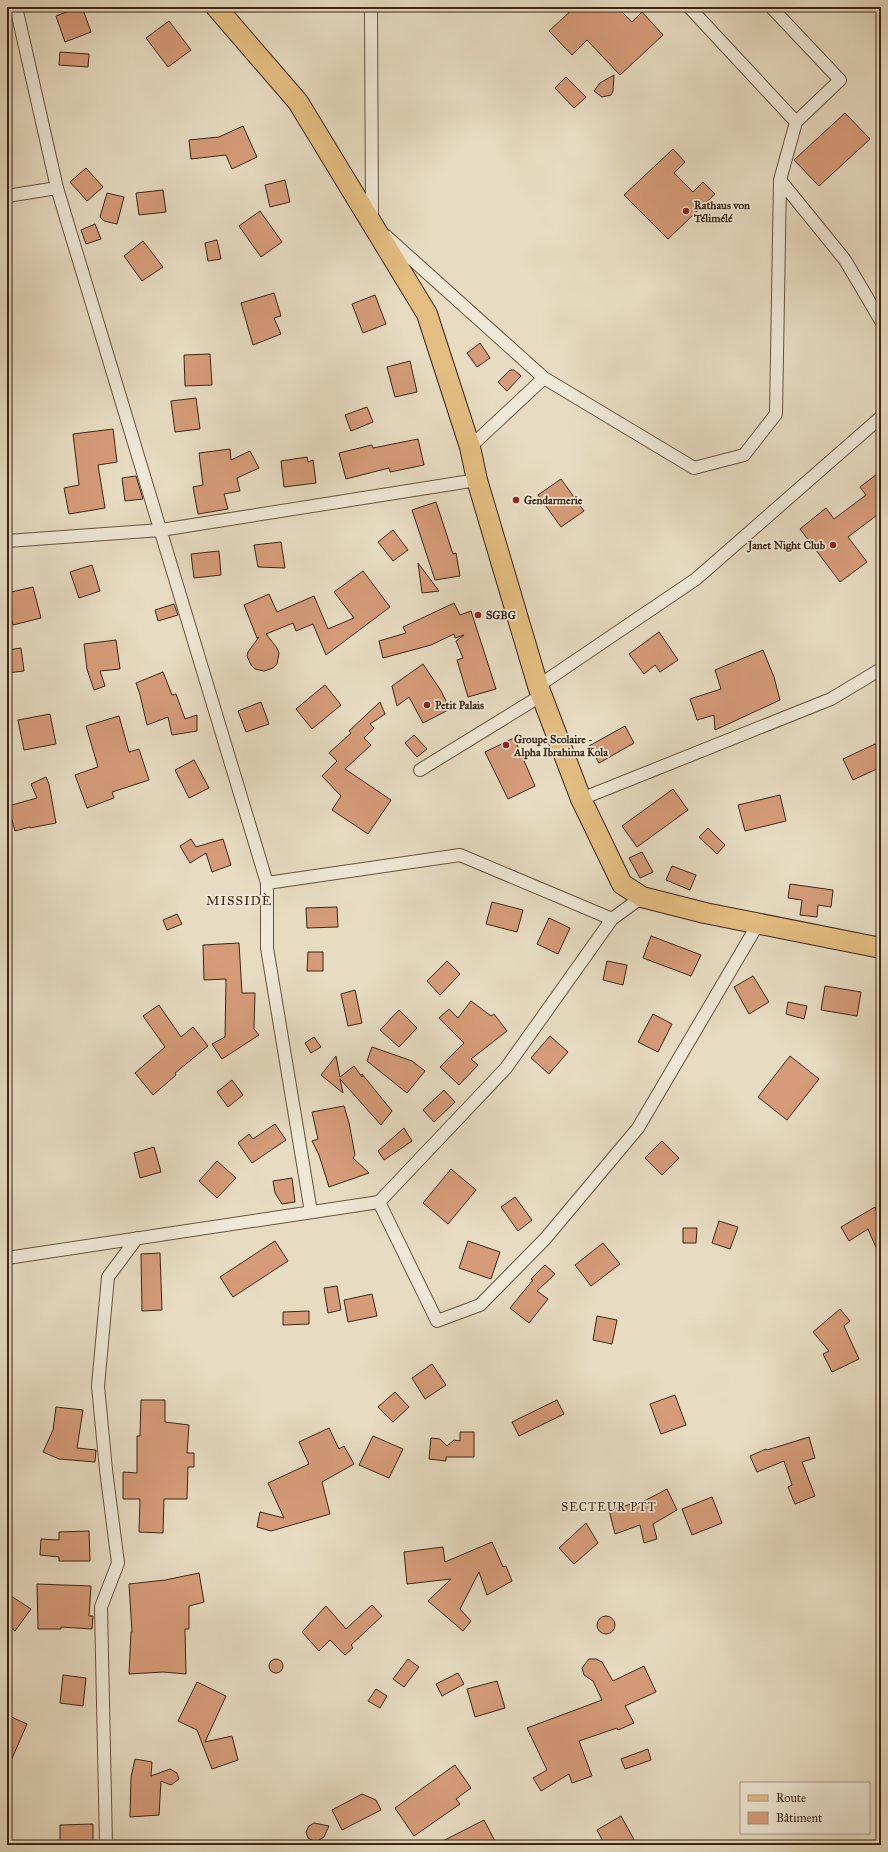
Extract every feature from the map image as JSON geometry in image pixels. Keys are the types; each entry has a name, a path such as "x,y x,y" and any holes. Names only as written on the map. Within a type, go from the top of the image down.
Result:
{"main road":[{"path":"216,7 298,102 427,314 470,446 478,480 540,691 581,799 622,884 642,897 706,913 881,948"}],"street":[{"path":"16,7 57,188 267,883 267,948 311,1212"},
{"path":"371,7 372,223 544,378 694,468 744,455 776,414 780,180 796,122 840,80 771,7"},
{"path":"689,7 796,122"},
{"path":"780,180 845,260 881,321"},
{"path":"7,196 57,188"},
{"path":"470,446 544,378"},
{"path":"420,770 540,691 696,578 881,418"},
{"path":"7,540 160,530 478,480"},
{"path":"581,799 831,699 881,669"},
{"path":"267,883 460,855 559,895 612,919"},
{"path":"7,1258 379,1202 506,1068 612,919 642,897"},
{"path":"379,1202 437,1321 480,1305 545,1239 638,1128 685,1051 758,924"},
{"path":"106,1845 102,1607 118,1563 106,1470 98,1386 108,1276 138,1238"}],"building":[{"path":"82,7 91,32 65,42 56,16"},
{"path":"575,7 617,7 632,22 642,12 663,35 620,75 587,40 572,55 549,31"},
{"path":"169,21 191,50 168,67 146,38"},
{"path":"60,52 89,54 88,67 59,65"},
{"path":"614,75 613,91 611,95 602,97 594,91 600,83"},
{"path":"566,77 586,97 574,108 555,88"},
{"path":"845,113 870,139 819,186 794,160"},
{"path":"243,126 257,157 232,169 226,155 191,159 189,140 219,137"},
{"path":"673,149 685,162 674,173 693,192 703,182 715,194 668,239 624,195"},
{"path":"86,168 103,187 87,201 70,182"},
{"path":"285,180 290,202 270,207 265,185"},
{"path":"163,190 166,212 139,215 136,193"},
{"path":"107,193 124,197 117,224 104,221 100,217"},
{"path":"260,211 282,242 261,257 239,226"},
{"path":"95,224 101,239 86,244 81,230"},
{"path":"217,240 221,259 208,261 205,243"},
{"path":"143,241 163,267 142,281 124,256"},
{"path":"274,293 281,316 274,318 281,334 253,345 241,303"},
{"path":"375,295 386,324 363,333 352,304"},
{"path":"480,343 490,358 477,367 467,353"},
{"path":"210,354 212,385 185,386 184,355"},
{"path":"410,361 417,392 395,397 387,367"},
{"path":"510,370 514,370 521,376 507,391 498,382"},
{"path":"196,398 200,429 175,432 171,401"},
{"path":"367,407 373,422 351,431 345,415"},
{"path":"113,429 117,462 98,465 105,508 69,514 64,488 79,485 73,434"},
{"path":"418,439 424,465 390,472 389,468 346,479 339,453 372,445 373,448"},
{"path":"230,449 231,460 250,451 259,468 237,478 240,491 224,494 228,509 198,514 193,487 203,485 199,453"},
{"path":"307,457 308,462 313,460 316,483 284,487 281,461"},
{"name":"Janet Night Club","path":"881,471 881,512 848,537 867,562 840,582 800,529 826,508 834,519 866,495 860,487"},
{"path":"136,476 143,499 125,501 122,478"},
{"path":"561,479 584,511 561,527 538,495"},
{"path":"436,502 453,554 456,553 460,576 435,580 412,510"},
{"path":"393,530 408,550 393,561 378,542"},
{"path":"281,542 285,568 258,567 254,545"},
{"path":"219,551 221,575 194,578 191,554"},
{"path":"418,563 439,591 422,593"},
{"path":"92,565 100,591 79,598 70,572"},
{"path":"363,571 390,607 326,655 313,624 296,631 293,623 266,634 279,653 277,664 273,668 264,671 255,669 251,665 247,656 248,652 259,637 257,638 244,605 269,594 277,612 314,596 328,629 354,618 334,592"},
{"path":"33,587 41,618 13,625 7,601 7,593"},
{"path":"454,603 460,615 471,611 496,689 468,697 457,660 463,658 456,641 464,635 455,638 454,634 431,645 383,658 379,641 406,633 403,627"},
{"path":"174,604 178,615 158,621 155,610"},
{"path":"659,632 678,660 660,672 655,665 644,674 629,654"},
{"path":"116,640 120,669 100,671 105,686 94,690 87,669 84,644"},
{"path":"21,648 24,671 7,673 7,650"},
{"path":"763,650 774,677 780,700 715,730 714,715 697,720 690,699 721,689 715,670"},
{"path":"423,664 441,691 450,709 423,723 409,697 397,706 392,686"},
{"path":"163,672 172,695 176,694 185,719 197,715 197,731 172,735 168,717 147,725 136,683"},
{"path":"325,685 341,705 312,729 296,709"},
{"path":"261,702 269,724 246,732 238,711"},
{"path":"380,702 385,714 370,724 374,728 364,738 371,745 345,769 391,800 368,834 332,810 341,796 322,776 337,761 329,753 351,733 349,731"},
{"path":"50,714 56,744 24,750 18,720"},
{"path":"119,716 129,752 139,749 149,780 112,792 114,798 87,808 75,775 98,767 86,726"},
{"path":"625,726 634,743 599,763 589,746"},
{"path":"414,735 427,749 417,757 405,743"},
{"path":"514,738 535,786 508,799 485,752"},
{"path":"875,744 881,756 881,767 853,780 843,759"},
{"path":"194,760 209,788 189,798 175,770"},
{"path":"46,777 49,784 56,823 15,831 8,806 37,798 31,784"},
{"path":"673,789 688,810 637,847 622,826"},
{"path":"780,795 786,821 745,831 738,805"},
{"path":"708,828 725,845 717,854 699,837"},
{"path":"191,839 196,847 223,839 231,865 212,872 206,853 190,863 180,846"},
{"path":"642,852 653,872 640,878 629,858"},
{"path":"672,866 696,875 690,890 666,880"},
{"path":"790,884 833,890 831,907 818,905 817,917 800,915 802,900 788,898"},
{"path":"492,902 523,910 517,932 486,924"},
{"path":"337,907 338,927 307,928 306,908"},
{"path":"177,914 182,924 167,930 163,920"},
{"path":"549,918 570,928 558,954 537,944"},
{"path":"651,936 701,955 691,976 643,958"},
{"path":"239,943 242,993 255,993 254,1029 259,1035 222,1059 212,1044 225,1037 226,979 204,980 203,945"},
{"path":"308,952 323,952 323,971 307,971"},
{"path":"447,961 460,974 440,995 427,981"},
{"path":"607,961 627,965 623,985 603,980"},
{"path":"753,976 769,1002 749,1014 734,987"},
{"path":"825,986 861,992 857,1016 821,1010"},
{"path":"355,990 362,1023 348,1026 341,994"},
{"path":"471,1001 491,1016 494,1014 507,1031 471,1059 478,1065 459,1085 440,1067 464,1043 439,1018 449,1009 458,1018"},
{"path":"788,1002 807,1006 804,1019 786,1014"},
{"path":"159,1005 181,1037 193,1027 208,1046 175,1073 176,1075 153,1095 135,1073 165,1047 143,1016"},
{"path":"399,1010 417,1028 399,1047 380,1030"},
{"path":"653,1014 672,1024 658,1052 638,1042"},
{"path":"550,1036 568,1052 549,1074 531,1058"},
{"path":"314,1037 321,1047 311,1053 305,1043"},
{"path":"372,1047 412,1061 425,1071 407,1093 367,1061"},
{"path":"336,1056 340,1077 354,1066 392,1111 381,1125 340,1079 343,1093 321,1075"},
{"path":"790,1056 819,1079 787,1120 758,1097"},
{"path":"232,1080 243,1095 228,1107 217,1092"},
{"path":"444,1090 455,1102 434,1122 423,1110"},
{"path":"344,1106 355,1155 353,1158 369,1173 329,1187 319,1155 312,1141 318,1139 312,1112"},
{"path":"275,1124 286,1140 252,1163 238,1143 249,1134 253,1139"},
{"path":"404,1128 412,1141 384,1160 378,1151"},
{"path":"662,1141 679,1158 662,1175 645,1158"},
{"path":"154,1147 161,1172 140,1178 134,1153"},
{"path":"217,1161 236,1178 217,1198 199,1181"},
{"path":"451,1169 476,1190 448,1224 423,1203"},
{"path":"292,1178 295,1202 282,1204 275,1193 273,1181"},
{"path":"515,1197 532,1220 518,1231 501,1207"},
{"path":"875,1207 878,1214 881,1212 881,1259 868,1229 849,1241 841,1227"},
{"path":"719,1221 738,1227 730,1249 712,1243"},
{"path":"683,1228 697,1228 696,1243 683,1243"},
{"path":"275,1241 288,1261 233,1297 220,1277"},
{"path":"468,1241 500,1252 491,1279 459,1268"},
{"path":"603,1243 620,1264 591,1286 575,1265"},
{"path":"160,1253 162,1310 142,1311 141,1254"},
{"path":"545,1265 555,1274 537,1291 548,1299 529,1323 510,1308 533,1280 531,1279"},
{"path":"337,1286 341,1310 328,1313 324,1288"},
{"path":"372,1294 377,1316 348,1322 344,1300"},
{"path":"840,1309 850,1321 844,1326 859,1359 832,1372 823,1354 829,1351 813,1332"},
{"path":"309,1311 309,1324 283,1325 283,1312"},
{"path":"597,1316 617,1320 612,1344 593,1340"},
{"path":"432,1364 446,1385 425,1399 412,1378"},
{"path":"395,1392 409,1407 393,1422 378,1407"},
{"path":"675,1395 686,1425 661,1434 650,1404"},
{"path":"141,1400 165,1400 165,1422 189,1425 187,1453 194,1453 194,1467 188,1467 187,1499 164,1499 163,1533 139,1532 140,1499 123,1499 123,1472 137,1473 137,1436 140,1436"},
{"path":"557,1400 564,1414 519,1436 512,1422"},
{"path":"56,1407 83,1410 77,1448 96,1450 95,1462 59,1459 43,1452 53,1430"},
{"path":"329,1428 339,1449 344,1446 354,1464 322,1482 330,1514 271,1531 257,1527 260,1512 284,1518 268,1483 309,1464 299,1442"},
{"path":"460,1432 474,1432 474,1457 446,1457 446,1461 429,1459 431,1438 440,1439 447,1446 454,1440 460,1441"},
{"path":"373,1436 403,1449 389,1478 359,1465"},
{"path":"809,1437 815,1458 802,1462 815,1496 795,1504 788,1487 792,1485 784,1461 757,1472 750,1456 766,1449 767,1450"},
{"path":"667,1489 677,1510 653,1524 657,1539 644,1543 640,1525 615,1534 609,1510 632,1504 633,1507"},
{"path":"712,1497 722,1523 692,1535 682,1509"},
{"path":"586,1523 598,1543 574,1564 559,1548"},
{"path":"89,1531 90,1561 59,1561 59,1557 40,1555 41,1539 59,1540 59,1532"},
{"path":"492,1542 503,1567 506,1566 512,1581 487,1595 479,1572 460,1609 471,1621 463,1631 428,1601 451,1579 407,1584 404,1552 443,1547 445,1562"},
{"path":"199,1573 204,1602 189,1606 189,1629 185,1629 186,1674 163,1672 129,1674 132,1632 129,1584 165,1580"},
{"path":"37,1584 91,1586 89,1616 93,1616 92,1629 61,1627 61,1629 38,1629"},
{"path":"11,1596 31,1609 15,1631 7,1625 7,1602"},
{"path":"372,1605 382,1616 351,1645 353,1648 345,1655 330,1640 319,1651 302,1632 326,1606 346,1629"},
{"path":"606,1616 612,1619 615,1625 612,1631 606,1634 600,1631 597,1625 600,1619"},
{"path":"276,1659 281,1661 283,1666 281,1671 276,1673 271,1671 269,1666 271,1661"},
{"path":"408,1659 419,1667 404,1687 393,1679"},
{"path":"589,1659 596,1659 602,1662 613,1681 644,1666 656,1692 625,1706 634,1723 618,1730 617,1728 579,1741 592,1776 572,1783 569,1774 541,1791 533,1778 547,1770 527,1728 602,1700 593,1681 584,1675 582,1668"},
{"path":"458,1673 464,1684 442,1696 436,1684"},
{"path":"63,1675 86,1678 83,1706 60,1703"},
{"path":"497,1681 505,1708 475,1717 467,1689"},
{"path":"197,1682 226,1696 205,1742 232,1736 238,1760 212,1769 197,1730 178,1721"},
{"path":"376,1689 387,1696 380,1708 368,1701"},
{"path":"7,1715 27,1724 7,1770"},
{"path":"648,1749 651,1760 625,1769 621,1759"},
{"path":"135,1759 152,1762 151,1776 170,1769 177,1773 179,1779 171,1785 161,1781 159,1815 130,1817 131,1777"},
{"path":"455,1765 471,1788 456,1799 460,1804 414,1836 395,1808"},
{"path":"362,1794 376,1800 381,1810 342,1830 332,1810"},
{"path":"621,1816 637,1845 605,1845 597,1830"},
{"path":"484,1820 497,1845 435,1845"},
{"path":"314,1823 329,1826 324,1837 316,1842 308,1838 306,1832 309,1826"},
{"path":"93,1824 93,1845 60,1845 60,1825"}],"place":[{"name":"Rathaus von Télimélé","path":"686,211"},
{"name":"Gendarmerie","path":"516,500"},
{"name":"Janet Night Club","path":"833,545"},
{"name":"SGBG","path":"478,615"},
{"name":"Petit Palais","path":"427,705"},
{"name":"Groupe Scolaire - Alpha Ibrahima Kola","path":"506,745"}],"district":[{"name":"MISSIDÈ","path":"239,900"},
{"name":"SECTEUR PTT","path":"609,1507"}]}
